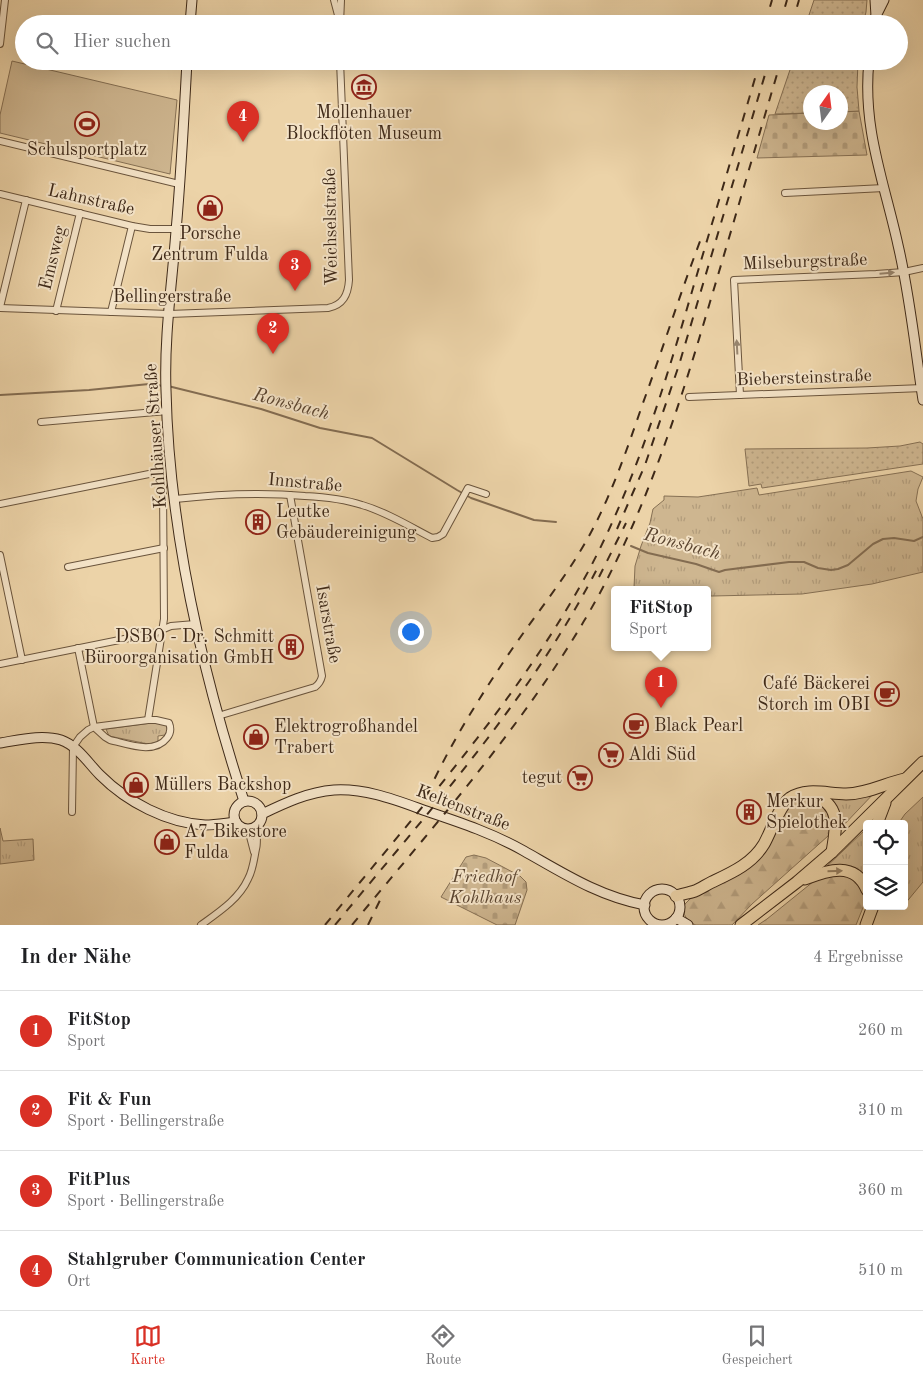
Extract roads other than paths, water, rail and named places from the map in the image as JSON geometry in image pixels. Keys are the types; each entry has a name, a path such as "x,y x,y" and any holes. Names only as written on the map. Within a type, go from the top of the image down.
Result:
{"highway":[{"path":"741,925 797,882 832,852 923,762"},
{"path":"678,900 733,872 752,859 763,846 785,803 794,796 814,791 831,794 849,794 871,790 905,779"},
{"path":"802,793 813,794 830,806 836,825 832,852"},
{"path":"879,820 888,797"},
{"path":"797,882 827,871 841,870 855,875 863,884"},
{"path":"861,925 866,910"},
{"path":"866,925 871,910"}],"main road":[{"path":"191,15 192,0"},
{"path":"875,0 875,15"},
{"path":"877,15 884,0"},
{"name":"Kohlhäuser Straße","path":"187,70 169,314 166,386 167,412 175,499 195,624 218,716 244,801"},
{"path":"868,70 867,90 872,141 904,272 923,400"},
{"path":"0,743 44,738 61,740 73,747 115,789 129,799 167,817 193,824 211,825 236,822"},
{"name":"Keltenstraße","path":"262,814 309,794 334,790 355,790 376,794 482,831 517,847 604,894 626,902 645,905"},
{"path":"244,801 250,801 256,803 262,814 261,819 252,827 241,827 236,822 234,811 244,801"},
{"path":"658,890 670,891 678,900 679,914 667,924 656,924 647,916 645,905 649,896 658,890"},
{"path":"676,918 688,925"}],"street":[{"path":"0,44 5,0"},
{"path":"334,0 338,15"},
{"path":"340,15 341,0"},
{"name":"Weichselstraße","path":"340,70 349,280 348,291 343,301"},
{"path":"0,141 179,184"},
{"path":"785,193 884,188"},
{"name":"Lahnstraße","path":"0,194 132,226 150,229 176,229"},
{"path":"0,308 26,200"},
{"name":"Emsweg","path":"56,311 80,213"},
{"path":"111,312 132,226"},
{"path":"904,272 923,268"},
{"name":"Milseburgstraße","path":"740,396 734,280 904,272"},
{"name":"Bellingerstraße","path":"0,308 169,314 328,308 337,306 343,301"},
{"name":"Biebersteinstraße","path":"689,397 922,388"},
{"path":"41,422 167,412"},
{"path":"0,504 154,474 162,478 164,619 148,720"},
{"name":"Innstraße","path":"175,499 257,493 290,494 334,499 362,505 378,511 435,538 443,534 468,488 486,494"},
{"name":"Isarstraße","path":"218,716 315,687 322,679 290,494"},
{"path":"68,566 164,548"},
{"path":"0,555 22,660"},
{"path":"0,664 145,635 171,626 195,624"},
{"path":"72,812 73,747 88,730 94,727 148,720 166,721 170,725 170,735 161,744 153,747 144,747 110,740 94,727 78,648"},
{"path":"201,925 224,908 243,888 251,872 255,854 252,827"}],"waterway":[{"name":"Ronsbach","path":"0,395 89,390 149,384 163,386"},
{"name":"Ronsbach","path":"168,386 261,409 320,428 372,438 471,498 534,520 556,522"},
{"name":"Ronsbach","path":"631,546 648,553 696,564 719,572 789,562 804,562 818,568 831,570 848,565 873,544 883,539 894,538 914,541 923,537"}],"railway":[{"path":"768,15 772,0"},
{"path":"783,15 787,0"},
{"path":"795,15 799,0"},
{"path":"325,925 466,753 499,709 561,618 589,570 621,502 648,432 757,70"},
{"path":"617,529 645,465 679,365 766,70"},
{"path":"352,925 485,764 547,680 575,636 619,556 635,521 676,413 778,70"},
{"path":"427,795 454,741 475,706 508,655 570,567 597,520 625,454 702,236"},
{"path":"599,577 626,523"},
{"path":"335,925 442,797 510,709 571,616 598,567"},
{"path":"368,925 383,894"}],"place":[{"name":"Mollenhauer Blockflöten Museum","path":"364,87"},
{"name":"Schulsportplatz","path":"87,124"},
{"name":"Stahlgruber Communication Center","path":"243,142"},
{"name":"Porsche Zentrum Fulda","path":"210,208"},
{"name":"FitPlus","path":"295,291"},
{"name":"Fit & Fun","path":"273,354"},
{"name":"Leutke Gebäudereinigung","path":"258,522"},
{"name":"DSBO - Dr. Schmitt Büroorganisation GmbH","path":"291,647"},
{"name":"Café Bäckerei Storch im OBI","path":"887,694"},
{"name":"FitStop","path":"661,708"},
{"name":"Black Pearl","path":"636,726"},
{"name":"Elektrogroßhandel Trabert","path":"256,737"},
{"name":"Aldi Süd","path":"611,755"},
{"name":"tegut","path":"580,778"},
{"name":"Müllers Backshop","path":"136,785"},
{"name":"Merkur Spielothek","path":"749,812"},
{"name":"A7 Bikestore Fulda","path":"167,842"}],"park label":[{"name":"Friedhof Kohlhaus","path":"485,888"}]}
